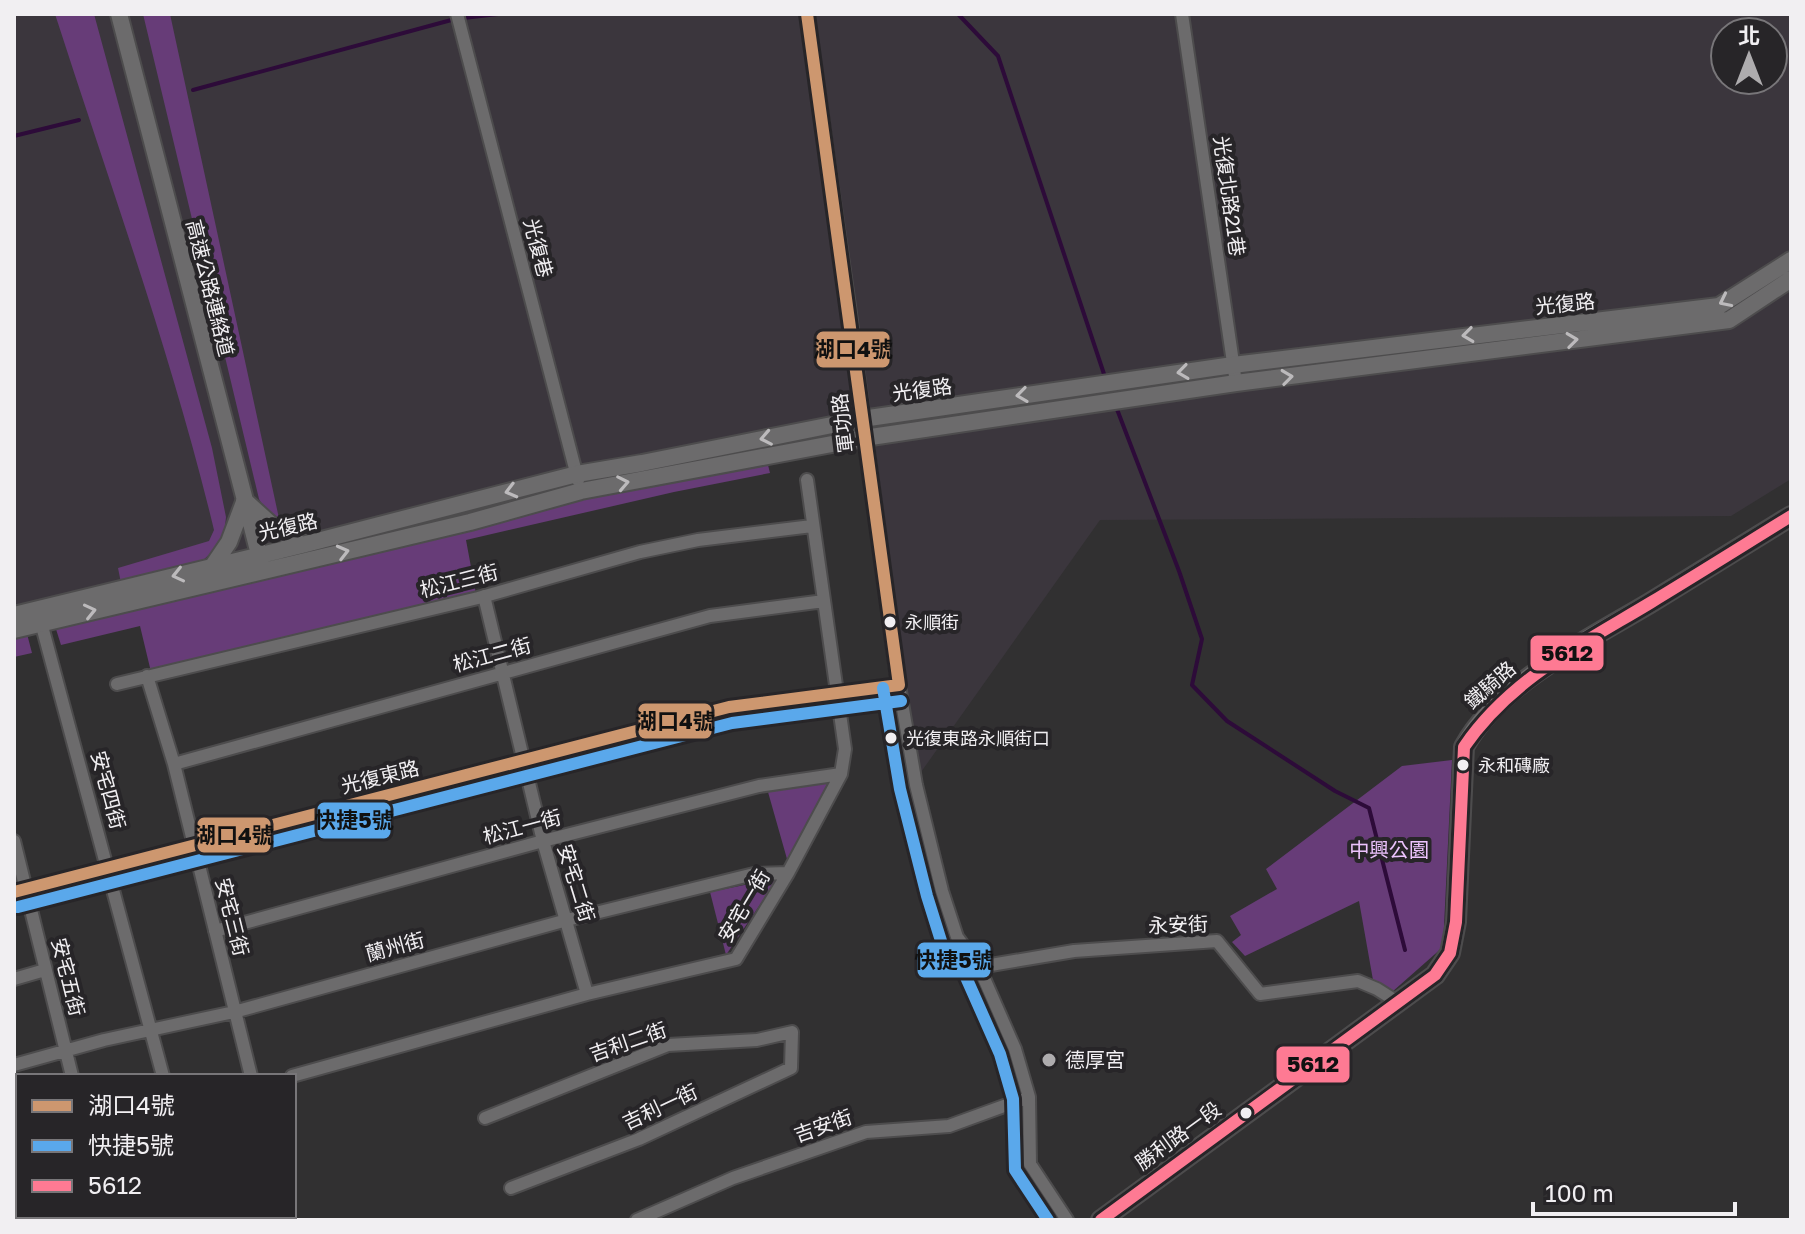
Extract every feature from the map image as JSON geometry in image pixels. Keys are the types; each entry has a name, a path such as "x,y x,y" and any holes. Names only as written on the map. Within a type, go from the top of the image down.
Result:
{"main road":[{"name":"鐵騎路","path":"1399,1003 1435,975 1450,953 1456,922 1464,747 1475,726 1495,703 1519,684 1791,516"},
{"name":"勝利路一段","path":"1101,1220 1399,1003"}],"street":[{"name":"高速公路連絡道","path":"119,14 264,571"},
{"name":"光復巷","path":"457,14 581,491"},
{"name":"軍功路","path":"807,14 899,685"},
{"name":"光復北路21巷","path":"1182,14 1236,383"},
{"name":"光復路","path":"14,630 39,616 212,567 577,474 862,419 1123,380 1719,306 1791,260"},
{"name":"光復路","path":"14,615 39,616 264,571 470,522 581,491 864,438 1236,383 1729,320 1791,279"},
{"name":"安宅一街","path":"296,1075 587,994 736,959 788,873 841,774 845,749 807,480"},
{"path":"212,567 229,542 244,501 276,529 302,545"},
{"name":"松江三街","path":"117,684 484,596 640,552 698,540 812,526"},
{"name":"安宅二街","path":"484,596 543,841 587,994"},
{"name":"松江二街","path":"174,764 710,616 824,601"},
{"name":"安宅四街","path":"39,616 162,1074"},
{"name":"安宅三街","path":"147,676 174,764 250,1074"},
{"path":"899,685 916,785 942,891 957,937 979,967 1015,1049 1029,1097 1030,1164 1067,1220"},
{"name":"光復東路","path":"20,891 729,707 899,685"},
{"name":"松江一街","path":"215,931 543,841 759,786 841,774"},
{"name":"安宅五街","path":"14,841 20,891 45,970 72,1074"},
{"name":"蘭州街","path":"14,1065 66,1049 234,1012 567,920 754,874 788,873"},
{"name":"永安街","path":"979,967 1074,951 1217,941 1260,994 1358,981 1399,1003"},
{"path":"14,979 45,970"},
{"name":"吉利二街","path":"485,1118 668,1045 757,1040 792,1032"},
{"name":"吉利一街","path":"511,1188 639,1139 791,1068 792,1032"},
{"name":"吉安街","path":"637,1220 733,1178 866,1132 949,1126 1029,1097"}],"shaded area":[{"path":"14,14 1791,14 1791,479 1731,516 1100,520 909,789 858,429 573,479 14,622"}],"green space":[{"path":"55,14 94,14 212,448 226,517 224,535 200,563 121,583 118,568 209,541 214,530 160,335"},
{"path":"143,14 170,14 280,523 268,515 259,499"},
{"path":"767,461 770,473 466,540 476,594 151,672 140,626 61,645 55,626 582,494"},
{"path":"26,630 32,653 14,657 14,633"},
{"name":"中興公園","path":"1452,760 1443,947 1392,992 1373,980 1359,901 1245,956 1232,942 1241,935 1230,916 1277,889 1266,869 1402,766"},
{"path":"834,779 787,859 768,792"},
{"path":"778,878 726,955 710,892"}],"waterway":[{"path":"193,90 455,19 498,14"},
{"path":"958,14 998,56 1105,377"},
{"path":"14,136 79,120"},
{"path":"1115,404 1202,639 1192,685 1227,721 1335,791 1369,808 1405,950"}],"transit line":[{"name":"湖口4號","path":"807,14 899,685"},
{"name":"5612","path":"1101,1220 1435,975 1450,953 1456,922 1464,747 1482,723 1525,682 1549,665 1791,516"},
{"name":"湖口4號","path":"14,892 729,707 899,685"},
{"name":"快捷5號","path":"883,688 900,789 927,896 942,944 965,975 1000,1054 1013,1099 1015,1170 1048,1220"},
{"name":"快捷5號","path":"18,907 732,723 901,701"}],"place":[{"name":"永順街","path":"890,622"},
{"name":"光復東路永順街口","path":"891,738"},
{"name":"永和磚廠","path":"1463,765"},
{"name":"德厚宮","path":"1049,1060"}]}
